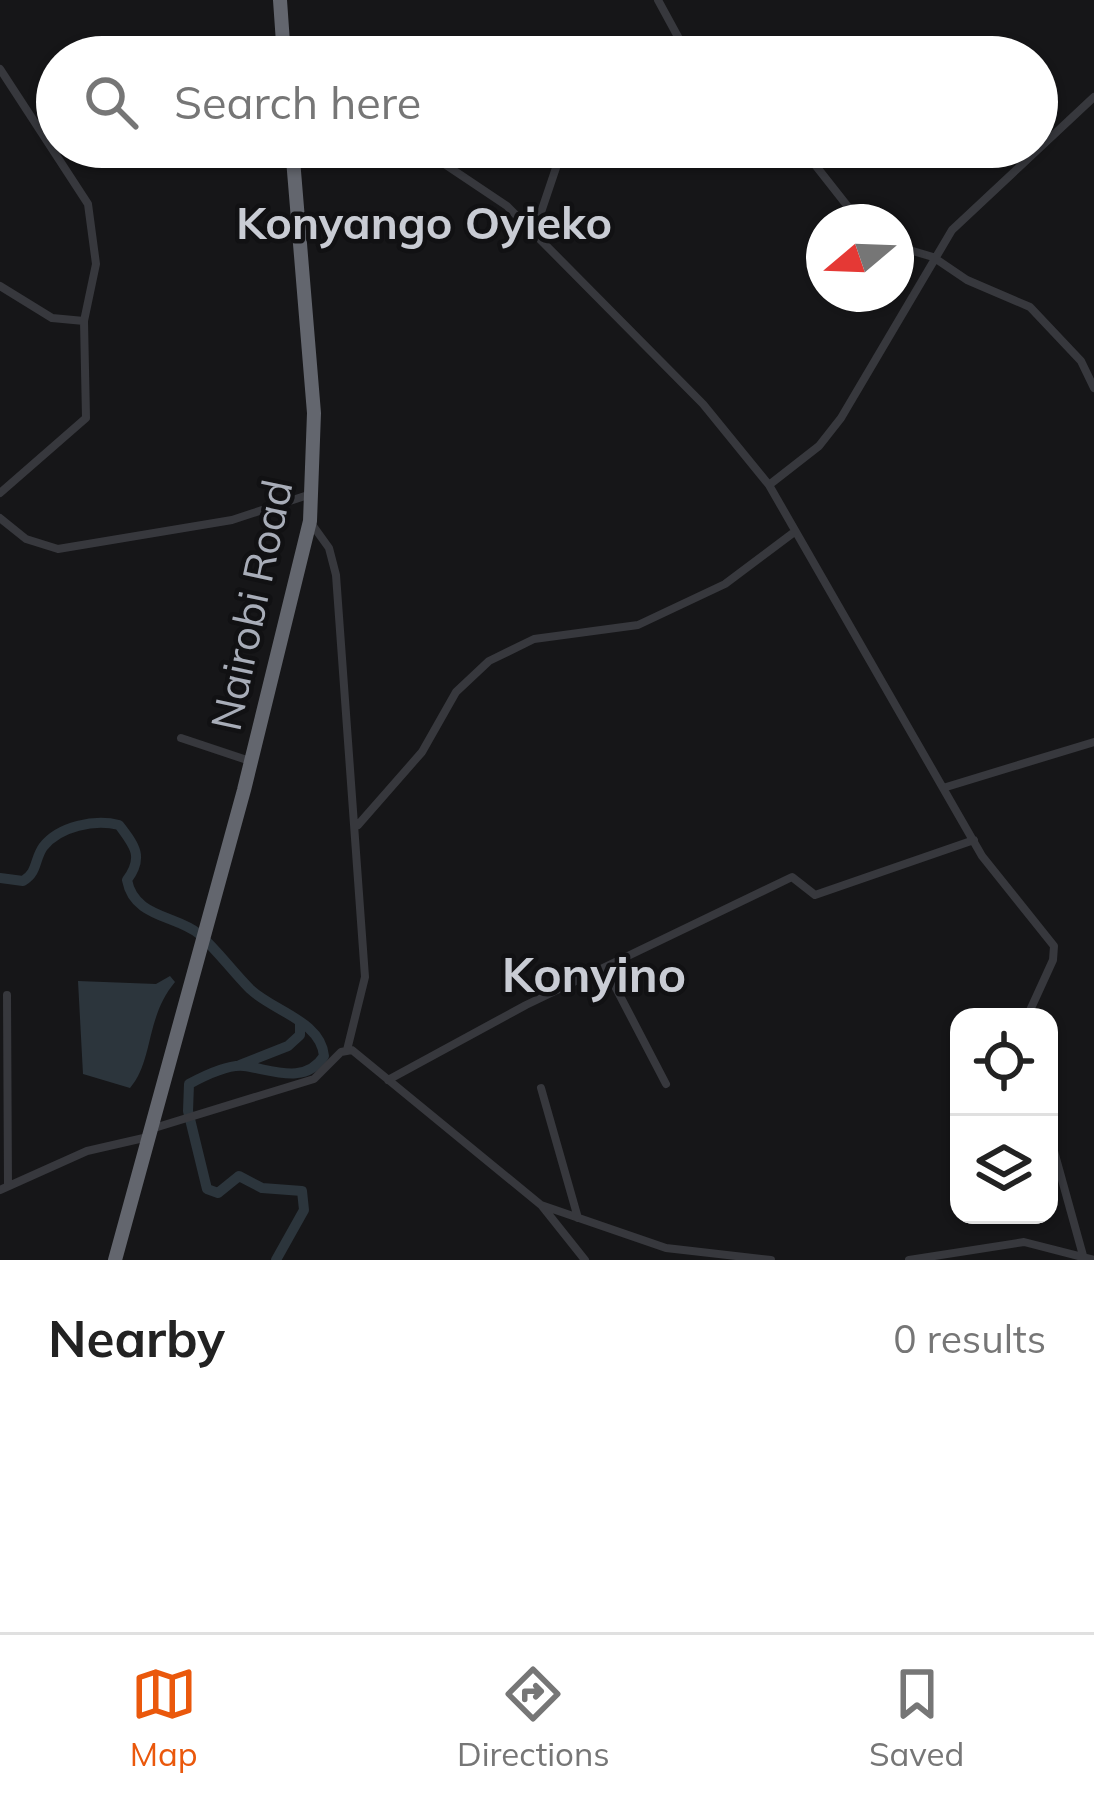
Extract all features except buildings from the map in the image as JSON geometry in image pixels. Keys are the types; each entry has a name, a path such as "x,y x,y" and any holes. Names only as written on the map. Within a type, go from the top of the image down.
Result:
{"highway":[{"path":"280,0 283,36"},
{"name":"Nairobi Road","path":"115,1260 252,761 310,521 314,413 294,168"}],"street":[{"path":"658,0 678,36"},
{"path":"0,69 36,124"},
{"path":"1058,130 1094,97"},
{"path":"0,493 86,418 84,321 97,264 88,204 65,168"},
{"path":"453,168 534,232 703,404 769,485 974,840 1054,946 1053,960 1031,1008"},
{"path":"534,232 556,168"},
{"path":"818,168 846,204"},
{"path":"769,485 819,446 842,418 887,347 933,257 979,201 1015,168"},
{"path":"914,251 1030,307 1081,361 1094,388"},
{"path":"0,286 52,318 84,321"},
{"path":"0,518 45,548 66,549 232,520 311,494"},
{"path":"7,995 4,1188 87,1150 322,1076 347,1050 365,977 358,825 336,575 328,548 310,521"},
{"path":"358,825 422,752 456,692 489,661 534,640 638,626 725,584 793,533"},
{"path":"181,738 252,761"},
{"path":"943,788 1094,742"},
{"path":"388,1080 792,878 815,896 974,840"},
{"path":"606,969 666,1084"},
{"path":"347,1050 541,1205 585,1260"},
{"path":"541,1088 578,1218"},
{"path":"1058,1165 1084,1258"},
{"path":"541,1205 666,1248 772,1260"},
{"path":"909,1260 1024,1242 1094,1260"}],"shaded area":[{"path":"170,976 175,982 159,1010 143,1065 130,1088 83,1074 78,981 156,984"}],"waterway":[{"path":"0,878 23,881 34,870 43,847 68,829 119,825 135,852 127,880 138,902 199,934 250,989 314,1034 324,1056 307,1071 238,1066 189,1084 188,1111 207,1189 218,1193 239,1176 262,1188 302,1191 304,1210 276,1260"},
{"path":"240,1065 288,1046 300,1035 300,1022"}],"district":[{"name":"Konyango Oyieko","path":"424,222"},
{"name":"Konyino","path":"594,974"}]}
